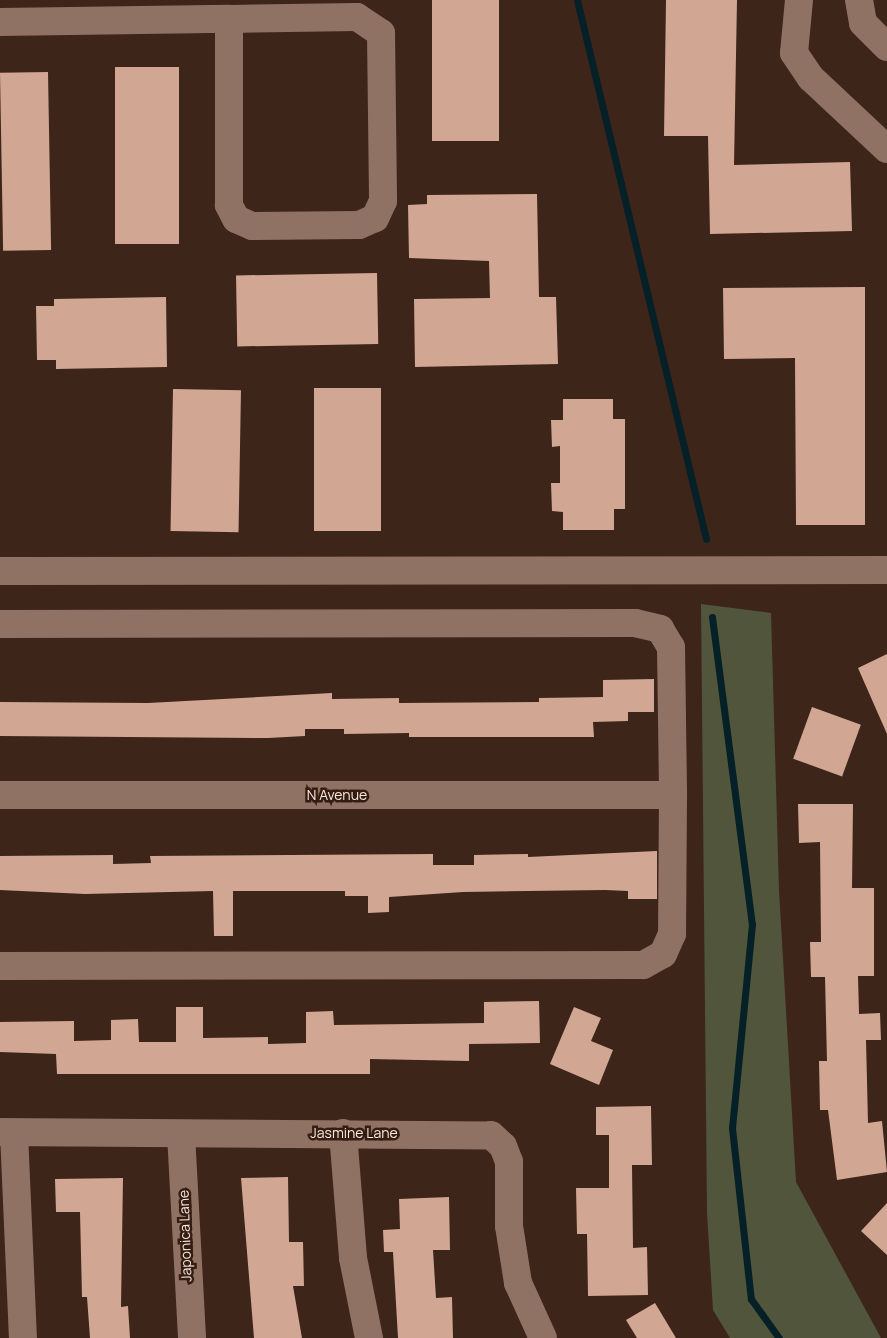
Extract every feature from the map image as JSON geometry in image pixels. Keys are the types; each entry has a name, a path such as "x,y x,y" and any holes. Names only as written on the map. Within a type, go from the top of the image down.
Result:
{"street":[{"path":"799,0 794,53 811,78 887,149"},
{"path":"859,0 863,23 887,47"},
{"path":"0,22 86,10 229,19 357,17 381,32 383,201 375,218 359,225 252,226 236,220 229,205 229,19"},
{"path":"0,571 887,570"},
{"path":"0,624 635,623 660,629 671,646 673,795 672,934 663,954 643,965 0,966"},
{"name":"N Avenue","path":"0,795 673,795"},
{"path":"7,1132 23,1338"},
{"name":"Jasmine Lane","path":"7,1132 181,1134 476,1133 491,1135 503,1146 509,1162 509,1226 518,1283 543,1338"},
{"path":"343,1133 353,1258 369,1338"},
{"name":"Japonica Lane","path":"181,1134 192,1338"}],"green space":[{"path":"701,604 771,613 779,890 796,1182 881,1338 730,1338 713,1310 707,1213"}],"building":[{"path":"432,0 499,0 499,141 432,141"},
{"path":"666,0 737,0 734,165 850,162 852,231 710,234 708,136 664,136"},
{"path":"115,67 179,67 179,244 115,244"},
{"path":"48,72 51,250 3,251 0,73"},
{"path":"537,194 539,297 556,297 558,364 415,367 414,299 490,298 489,261 409,258 408,205 427,204 427,195"},
{"path":"377,273 378,344 237,346 236,275"},
{"path":"865,287 865,525 796,525 795,358 724,359 723,288"},
{"path":"166,297 167,367 56,369 56,360 37,360 36,306 54,306 54,299"},
{"path":"314,388 381,388 381,531 314,531"},
{"path":"173,389 241,390 239,532 171,531"},
{"path":"563,399 613,399 613,419 625,419 625,509 614,509 614,530 563,530 563,512 552,511 551,483 560,483 560,446 552,447 551,420 563,420"},
{"path":"887,654 887,734 858,668"},
{"path":"654,679 654,712 628,712 628,721 593,722 594,737 409,737 409,733 344,734 344,729 305,729 305,736 268,738 0,736 0,702 148,703 332,693 332,699 399,698 399,703 539,702 539,698 603,697 603,680"},
{"path":"812,707 861,725 842,776 793,759"},
{"path":"798,804 853,804 852,888 874,888 874,976 858,976 859,1014 880,1013 881,1040 866,1040 868,1123 882,1121 887,1172 837,1180 828,1110 820,1110 819,1061 827,1061 825,977 811,977 810,942 821,942 820,842 799,843"},
{"path":"657,851 657,899 628,899 628,891 605,890 463,892 389,897 389,912 368,913 368,896 345,896 345,891 233,891 233,936 214,936 213,891 85,894 0,890 0,856 113,855 113,864 151,863 150,856 433,854 433,865 474,865 474,855 528,854 528,857"},
{"path":"539,1001 540,1043 469,1044 469,1061 370,1059 370,1074 57,1074 56,1054 0,1052 0,1022 74,1021 74,1041 111,1040 111,1020 138,1019 139,1042 176,1042 176,1007 203,1007 203,1038 268,1037 268,1044 306,1043 306,1012 333,1011 334,1025 484,1023 484,1002"},
{"path":"574,1007 601,1018 591,1041 613,1050 599,1085 550,1064"},
{"path":"651,1106 652,1165 632,1165 633,1248 647,1247 648,1295 588,1296 587,1234 577,1234 576,1188 609,1188 609,1135 596,1135 596,1107"},
{"path":"288,1177 289,1242 303,1242 304,1286 293,1286 302,1338 254,1338 241,1178"},
{"path":"123,1178 121,1307 128,1306 130,1338 90,1338 87,1297 82,1297 80,1212 56,1212 55,1179"},
{"path":"449,1197 450,1250 433,1250 436,1298 452,1297 453,1338 398,1338 393,1252 384,1252 383,1230 400,1229 399,1199"},
{"path":"887,1203 887,1255 861,1231"},
{"path":"655,1303 676,1338 637,1338 626,1320"}],"waterway":[{"path":"577,0 706,539"},
{"path":"712,617 752,924 732,1128 751,1299 779,1338"}]}
